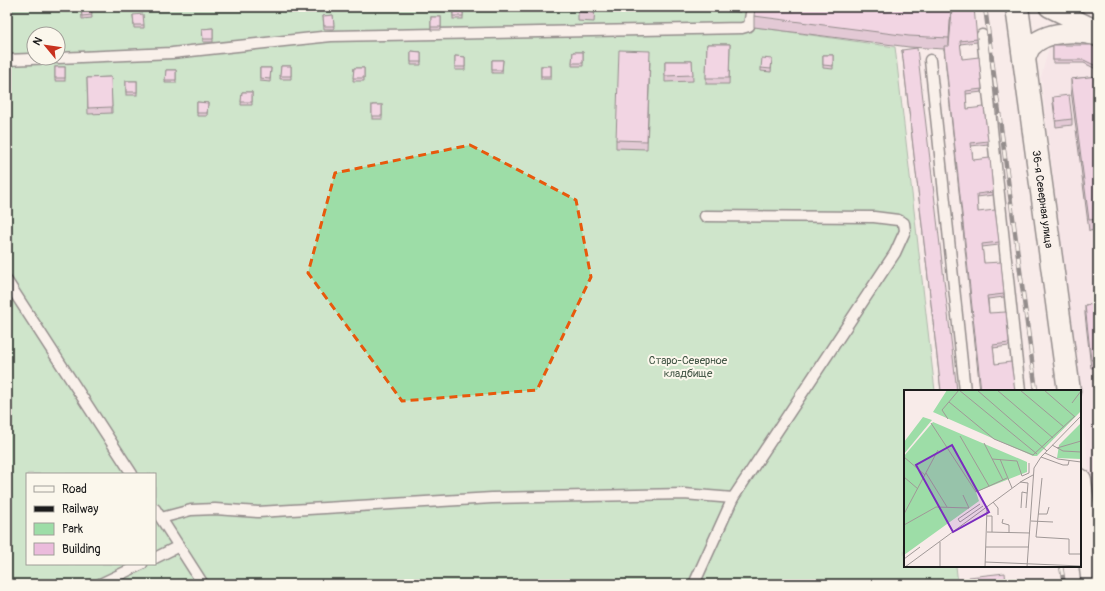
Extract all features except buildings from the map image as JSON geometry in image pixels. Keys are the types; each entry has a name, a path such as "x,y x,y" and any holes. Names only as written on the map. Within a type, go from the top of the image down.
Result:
{"main road":[{"name":"36-я Северная улица","path":"1017,7 1069,390"},
{"path":"1081,488 1093,584"}],"street":[{"path":"1049,7 1098,32"},
{"path":"1024,62 1031,48 1046,36 1066,33 1098,36"}],"lane":[{"path":"66,58 172,53 331,36 742,28 749,26 752,7"},
{"path":"982,35 1020,390"},
{"path":"7,60 26,59"},
{"path":"930,60 965,390"},
{"path":"694,584 733,498 895,254 905,231 904,223 898,220 874,217 705,216"},
{"path":"7,281 131,473"},
{"path":"161,518 191,510 215,509 258,512 492,498 684,494 733,498"},
{"path":"156,510 203,584"},
{"path":"156,558 179,546"},
{"path":"100,584 140,565"}],"highlighted area":[{"path":"470,145 576,200 591,277 537,390 402,401 308,273 335,173"}],"shaded area":[{"path":"1091,42 1098,46 1098,544 1081,405 1081,390 1079,390 1041,77 1050,44"}],"green space":[{"name":"Старо-Северное кладбище","path":"7,7 756,7 755,27 895,47 935,390 904,390 904,567 956,567 958,584 7,584"}],"railway":[{"path":"985,7 1036,390"},
{"path":"1061,567 1064,584"}]}
